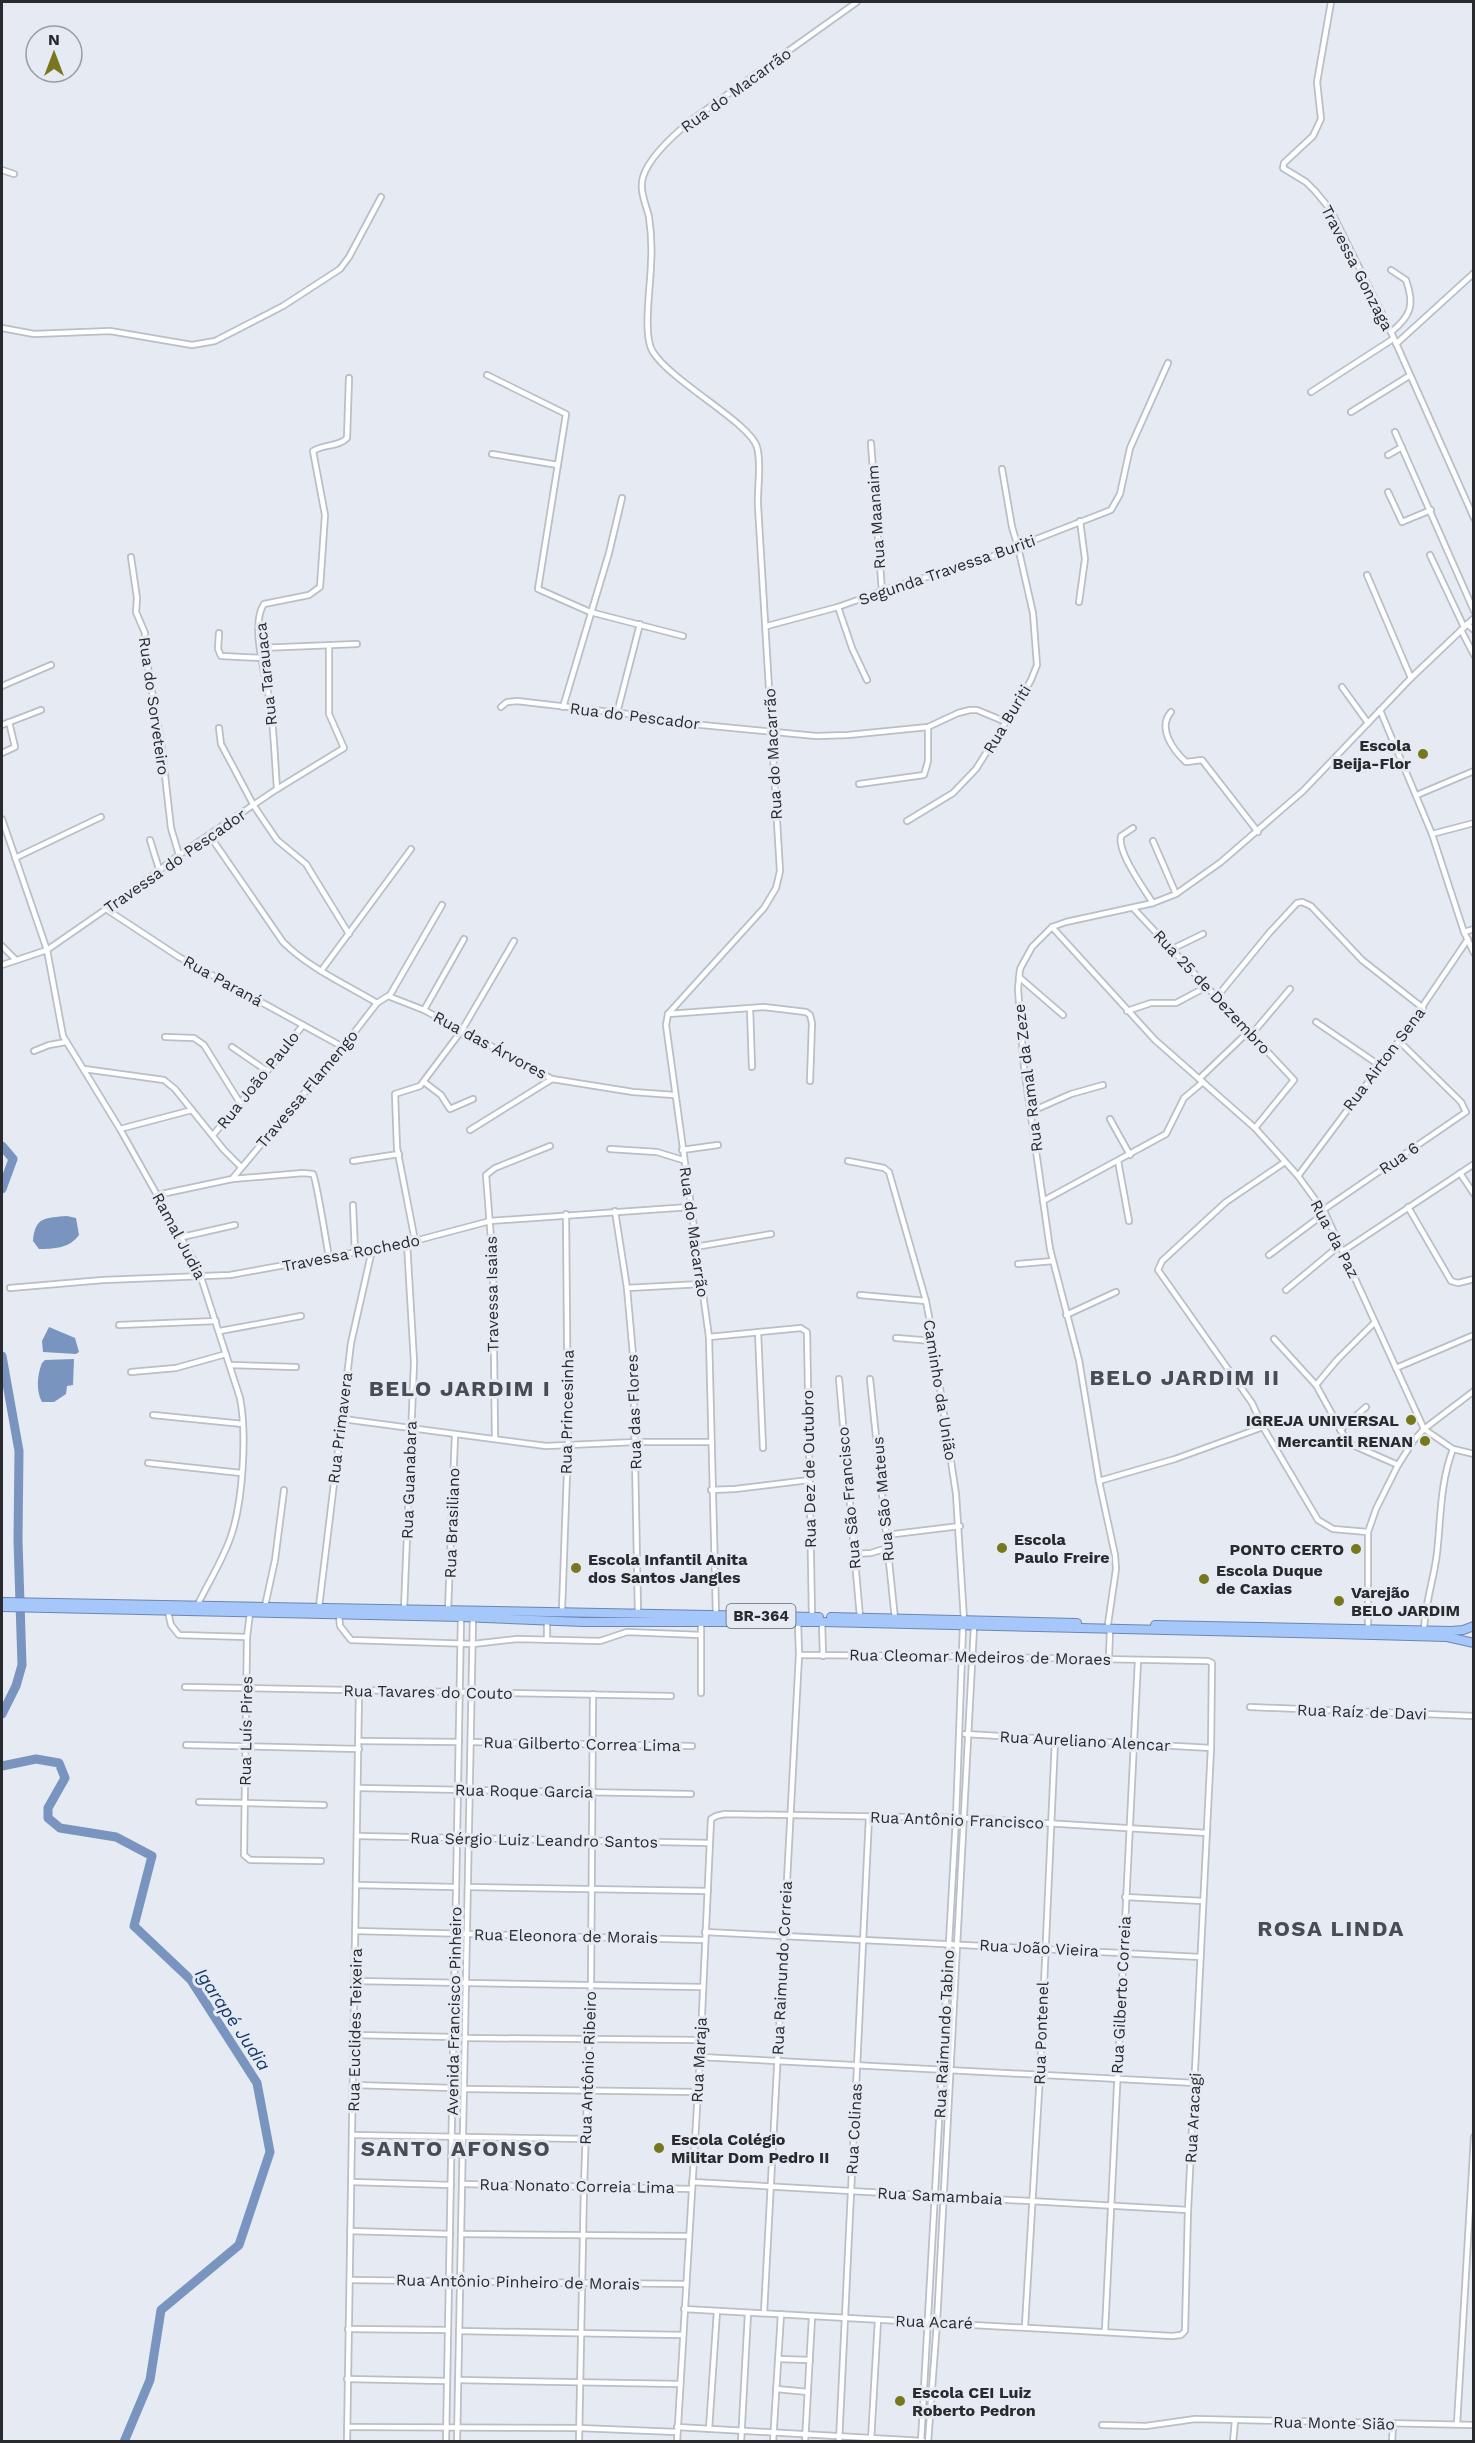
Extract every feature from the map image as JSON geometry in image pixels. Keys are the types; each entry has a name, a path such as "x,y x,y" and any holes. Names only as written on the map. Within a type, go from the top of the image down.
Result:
{"highway":[{"name":"BR-364","path":"2,1602 168,1612 473,1617 583,1622 964,1623 1109,1627 1447,1637 1473,1643"},
{"name":"BR-364","path":"2,1607 49,1605 265,1606 404,1610 562,1610 638,1614 860,1617 964,1623 974,1626 1463,1630 1473,1626"},
{"path":"512,1620 510,1613 513,1610"},
{"path":"583,1622 586,1617 584,1611"}],"street":[{"name":"Rua do Macarrão","path":"716,1615 708,1337 666,1029 668,1014 764,908 778,884 780,871 756,444 748,432 688,387 659,359 650,345 648,333 651,260 649,217 642,184 648,166 693,118 857,2"},
{"name":"Travessa Gonzaga","path":"1331,2 1317,82 1321,119 1313,136 1284,163 1283,168 1306,182 1329,209 1391,332 1473,518"},
{"path":"2,170 14,174"},
{"path":"2,328 34,334 110,331 192,345 215,341 283,306 340,268 349,257 381,197"},
{"path":"1391,270 1406,280 1410,305 1404,321 1391,332"},
{"path":"1396,344 1473,275"},
{"path":"1311,392 1393,339"},
{"name":"Segunda Travessa Buriti","path":"767,626 838,607 975,563 1114,508 1120,494 1130,448 1168,363"},
{"path":"487,375 566,414 538,589 590,612 683,636"},
{"path":"1351,412 1409,376"},
{"name":"Rua Tarauaca","path":"277,789 270,705 260,648 259,618 264,604 309,595 320,587 325,515 313,452 324,446 343,442 347,438 349,378"},
{"path":"1395,432 1431,510 1473,611"},
{"name":"Rua Maanaim","path":"871,443 882,592"},
{"path":"1388,455 1402,447"},
{"path":"492,454 558,465"},
{"name":"Rua Buriti","path":"907,821 944,799 967,779 987,753 1031,680 1037,665 1033,613 1012,527 1002,469"},
{"path":"1388,492 1402,522 1431,510"},
{"path":"563,707 609,553 622,498"},
{"path":"1079,602 1085,559 1080,521"},
{"path":"1430,555 1464,627 1473,655"},
{"name":"Rua do Sorveteiro","path":"131,556 137,598 136,612 145,633 145,651 160,738 171,828 179,855"},
{"path":"1367,575 1411,678"},
{"path":"838,607 852,648 867,680"},
{"name":"Rua Ramal da Zeze","path":"1109,1658 1109,1627 1116,1562 1099,1481 1085,1386 1053,1261 1043,1201 1020,1033 1019,977 1022,965 1032,946 1052,927 1153,903 1176,894 1206,874 1258,832 1303,791 1411,678 1473,618"},
{"path":"617,713 640,624"},
{"path":"1464,627 1473,630"},
{"path":"219,633 218,649 221,656 262,658"},
{"path":"260,648 357,644"},
{"name":"Travessa do Pescador","path":"2,965 47,950 179,855 277,789 344,748 329,714 329,646"},
{"path":"2,686 51,665"},
{"path":"1342,687 1368,723"},
{"name":"Rua do Pescador","path":"501,707 507,702 517,701 645,716 671,722 833,736 927,727 958,713 974,710 1006,722"},
{"path":"2,725 41,710"},
{"path":"1380,710 1432,834 1464,932 1473,952"},
{"path":"1171,712 1165,724 1169,742 1186,762 1203,760 1258,832"},
{"path":"2,753 15,747 9,722"},
{"path":"859,784 924,776 928,760 927,727"},
{"path":"219,728 221,744 254,806 277,840 306,864 349,934"},
{"path":"1417,795 1473,771"},
{"path":"15,858 100,817"},
{"name":"Ramal Judia","path":"2,819 34,919 47,950 60,1025 66,1042 120,1129 182,1237 202,1278 240,1398 243,1424 238,1504 231,1535 197,1606"},
{"path":"1432,834 1473,823"},
{"path":"1133,828 1121,836 1120,842 1133,872 1153,903"},
{"path":"210,836 276,935 297,955 321,971 379,1001 390,995 442,905"},
{"path":"150,840 159,869"},
{"path":"1153,841 1176,894"},
{"path":"321,971 411,849"},
{"path":"1216,998 1270,932 1300,902 1311,906 1362,960 1423,1008"},
{"name":"Rua Paraná","path":"106,909 179,957 343,1047"},
{"name":"Rua 25 de Dezembro","path":"1134,909 1294,1081 1256,1128"},
{"name":"Rua da Paz","path":"1052,927 1127,1011 1256,1128 1298,1176 1324,1212 1424,1429"},
{"path":"1464,932 1473,929"},
{"path":"1172,949 1203,934"},
{"path":"424,1010 464,939"},
{"name":"Rua Airton Sena","path":"1298,1176 1423,1008 1468,939"},
{"path":"415,1241 395,1130 395,1094 417,1088 424,1082 462,1030 514,941"},
{"path":"2,946 16,960"},
{"path":"1019,977 1063,1015"},
{"path":"1127,1011 1151,1003 1179,1002 1206,987"},
{"path":"1043,1201 1166,1134 1184,1098 1250,1033 1290,989"},
{"name":"Rua das Árvores","path":"390,995 424,1010 552,1079 633,1092 674,1095"},
{"name":"Travessa Flamengo","path":"232,1179 379,1001"},
{"path":"668,1014 774,1007 802,1011 810,1015 810,1081"},
{"path":"750,1008 752,1067"},
{"path":"1316,1022 1379,1065"},
{"name":"Rua João Paulo","path":"213,1135 303,1024"},
{"path":"165,1037 194,1038 204,1045 240,1103"},
{"name":"Rua 6","path":"1324,1212 1462,1116 1466,1110 1461,1102 1399,1041"},
{"path":"34,1051 66,1042"},
{"path":"232,1047 267,1071"},
{"path":"84,1069 164,1080 175,1089 224,1150 241,1167"},
{"path":"470,1130 552,1079"},
{"path":"424,1082 441,1095 450,1109 473,1099"},
{"path":"1030,1112 1102,1085"},
{"path":"120,1129 192,1110"},
{"path":"1110,1119 1130,1155"},
{"path":"682,1150 718,1145"},
{"name":"Travessa Isaias","path":"495,1439 493,1264 487,1173 550,1146"},
{"path":"610,1149 657,1152 683,1160"},
{"path":"353,1161 399,1154"},
{"name":"Caminho da União","path":"848,1161 884,1168 890,1173 926,1301 960,1526 964,1623"},
{"path":"1118,1161 1129,1221"},
{"path":"1286,1162 1214,1212 1162,1261 1158,1268 1236,1378 1252,1403 1263,1428 1322,1524 1333,1530 1368,1532"},
{"path":"1286,1290 1341,1248 1473,1164"},
{"path":"1460,1173 1473,1194"},
{"name":"Travessa Flamengo","path":"157,1195 232,1179 312,1174 316,1178 329,1258"},
{"path":"353,1205 355,1252"},
{"name":"Travessa Rochedo","path":"10,1288 103,1280 202,1278 230,1275 407,1243 490,1221 690,1207"},
{"path":"1408,1207 1451,1281 1458,1283 1473,1279"},
{"name":"Rua das Flores","path":"615,1211 627,1287 636,1442 638,1614"},
{"path":"1269,1255 1324,1212"},
{"name":"Rua Princesinha","path":"562,1610 568,1445 566,1214"},
{"path":"182,1237 235,1225"},
{"path":"695,1247 771,1234"},
{"name":"Rua Guanabara","path":"404,1610 414,1362 407,1243"},
{"name":"Rua Primavera","path":"319,1607 351,1343 372,1250"},
{"path":"1018,1264 1053,1261"},
{"path":"627,1287 701,1284"},
{"path":"1066,1315 1116,1292"},
{"path":"860,1295 926,1301"},
{"path":"220,1331 301,1316"},
{"path":"119,1325 216,1321"},
{"path":"1316,1385 1337,1360 1376,1322"},
{"name":"Rua Dez de Outubro","path":"758,1332 798,1328 805,1329 808,1339 812,1617"},
{"path":"708,1337 758,1332 763,1448"},
{"path":"1396,1368 1473,1335"},
{"path":"896,1338 933,1341"},
{"path":"1274,1339 1316,1385 1340,1430 1352,1445 1398,1465"},
{"path":"131,1372 168,1369 226,1354"},
{"path":"230,1365 296,1367"},
{"name":"Rua São Francisco","path":"839,1379 860,1617"},
{"name":"Rua São Mateus","path":"870,1379 895,1619"},
{"path":"1368,1628 1368,1532 1376,1509 1398,1465 1414,1440 1424,1429 1473,1391"},
{"path":"1340,1430 1366,1407"},
{"path":"153,1416 243,1424"},
{"path":"343,1419 546,1446 636,1442 710,1442"},
{"path":"1099,1481 1175,1459 1263,1428"},
{"path":"1424,1429 1453,1449 1473,1454"},
{"name":"Rua Brasiliano","path":"448,1610 454,1435"},
{"path":"1424,1630 1424,1609 1437,1553 1441,1490 1453,1449"},
{"path":"148,1463 241,1473"},
{"path":"711,1490 809,1480"},
{"path":"265,1606 275,1560 284,1490"},
{"path":"886,1535 960,1526"},
{"path":"854,1554 871,1553 887,1548"},
{"path":"168,1612 171,1625 179,1635 247,1636"},
{"name":"Rua Luís Pires","path":"250,1613 247,1636 244,1855 248,1860 321,1861"},
{"path":"339,1615 340,1626 351,1640 473,1644 517,1639 600,1641 627,1632 701,1635"},
{"name":"Avenida Francisco Pinheiro","path":"446,2442 461,1617"},
{"name":"Avenida Francisco Pinheiro","path":"457,2442 473,1617"},
{"path":"547,1621 547,1640"},
{"path":"701,1622 701,1693"},
{"name":"Rua Raimundo Correia","path":"764,2313 799,1655 798,1622"},
{"path":"822,1622 823,1656"},
{"name":"Rua Raimundo Tabino","path":"921,2441 956,1818 964,1623"},
{"name":"Rua Raimundo Tabino","path":"928,2441 937,2322 974,1626"},
{"name":"Rua Cleomar Medeiros de Moraes","path":"799,1655 1138,1660"},
{"path":"1125,1897 1203,1901 1207,1833 1212,1663 1138,1660"},
{"name":"Rua Gilberto Correia","path":"1105,2331 1138,1660"},
{"name":"Rua Tavares do Couto","path":"185,1687 671,1696"},
{"name":"Rua Euclides Teixeira","path":"347,2442 359,1691"},
{"name":"Rua Antônio Ribeiro","path":"579,2442 592,1936 593,1694"},
{"name":"Rua Raíz de Davi","path":"1250,1707 1473,1716"},
{"name":"Rua Aureliano Alencar","path":"959,1733 1211,1748"},
{"name":"Rua Pontenel","path":"1025,2326 1040,2074 1055,1740"},
{"name":"Rua Gilberto Correa Lima","path":"359,1741 459,1742"},
{"name":"Rua Gilberto Correa Lima","path":"471,1742 692,1746"},
{"path":"186,1744 359,1749"},
{"name":"Rua Roque Garcia","path":"357,1788 691,1794"},
{"path":"199,1802 324,1805"},
{"name":"Rua Antônio Francisco","path":"710,1823 713,1817 721,1815 963,1818 1207,1833"},
{"name":"Rua Colinas","path":"839,2439 869,1817"},
{"name":"Rua Maraja","path":"676,2442 700,2057 710,1823"},
{"name":"Rua Sérgio Luiz Leandro Santos","path":"357,1836 710,1843"},
{"path":"953,1873 960,1873"},
{"path":"357,1885 456,1887"},
{"path":"468,1887 708,1891"},
{"name":"Rua Aracagi","path":"1184,2334 1203,1901"},
{"name":"Rua Eleonora de Morais","path":"356,1932 705,1940"},
{"name":"Rua João Vieira","path":"705,1932 1200,1957"},
{"path":"356,1981 702,1987"},
{"path":"354,2035 454,2037"},
{"path":"465,2038 700,2040"},
{"path":"700,2057 1195,2083"},
{"path":"354,2085 453,2088"},
{"path":"464,2089 697,2092"},
{"path":"353,2135 585,2139"},
{"path":"1457,2424 1473,2137"},
{"path":"935,2175 944,2175"},
{"path":"352,2182 451,2186"},
{"name":"Rua Samambaia","path":"692,2182 1188,2210"},
{"name":"Rua Nonato Correia Lima","path":"462,2184 692,2189"},
{"path":"350,2231 450,2234"},
{"path":"461,2234 688,2236"},
{"name":"Rua Antônio Pinheiro de Morais","path":"350,2280 449,2283 685,2284"},
{"name":"Rua Acaré","path":"684,2309 846,2319 1025,2326 1172,2336 1184,2334"},
{"path":"709,2428 717,2311"},
{"path":"741,2442 748,2313"},
{"path":"773,2442 781,2314"},
{"path":"805,2442 812,2317"},
{"path":"871,2440 878,2320"},
{"path":"348,2329 448,2330"},
{"path":"459,2331 683,2335"},
{"path":"778,2359 810,2360"},
{"path":"347,2379 447,2381"},
{"path":"458,2380 680,2384"},
{"path":"776,2389 808,2392"},
{"name":"Rua Monte Sião","path":"1102,2425 1146,2426 1195,2420 1473,2425"},
{"path":"1233,2442 1235,2421"},
{"path":"1392,2442 1393,2425"},
{"path":"347,2427 709,2428 806,2434 839,2439 928,2441"}],"water":[{"path":"67,1216 76,1218 79,1235 66,1245 39,1249 33,1241 39,1223 48,1218"},
{"path":"49,1327 75,1338 79,1352 76,1354 43,1352 42,1341"},
{"path":"74,1359 73,1385 67,1386 66,1394 54,1402 42,1402 38,1383 42,1363 45,1360"}],"waterway":[{"name":"Igarapé Judia","path":"2,1146 13,1159 2,1189"},
{"name":"Igarapé Judia","path":"2,1356 19,1451 18,1541 22,1665 16,1686 2,1714"},
{"name":"Igarapé Judia","path":"2,1766 36,1759 59,1763 65,1778 48,1808 48,1818 60,1828 116,1837 152,1856 134,1926 191,1980 257,2083 270,2152 239,2245 161,2310 150,2380 124,2442"}],"place":[{"name":"Escola Beija-Flor","path":"1423,754"},
{"name":"IGREJA UNIVERSAL","path":"1411,1420"},
{"name":"Mercantil RENAN","path":"1425,1441"},
{"name":"Escola Paulo Freire","path":"1002,1548"},
{"name":"PONTO CERTO","path":"1356,1549"},
{"name":"Escola Infantil Anita dos Santos Jangles","path":"576,1568"},
{"name":"Escola Duque de Caxias","path":"1204,1579"},
{"name":"Varejão BELO JARDIM","path":"1339,1601"},
{"name":"Escola Colégio Militar Dom Pedro II","path":"659,2148"},
{"name":"Escola CEI Luiz Roberto Pedron","path":"900,2401"}],"district":[{"name":"BELO JARDIM II","path":"1185,1377"},
{"name":"BELO JARDIM I","path":"460,1388"},
{"name":"ROSA LINDA","path":"1331,1928"},
{"name":"SANTO AFONSO","path":"456,2148"}]}
